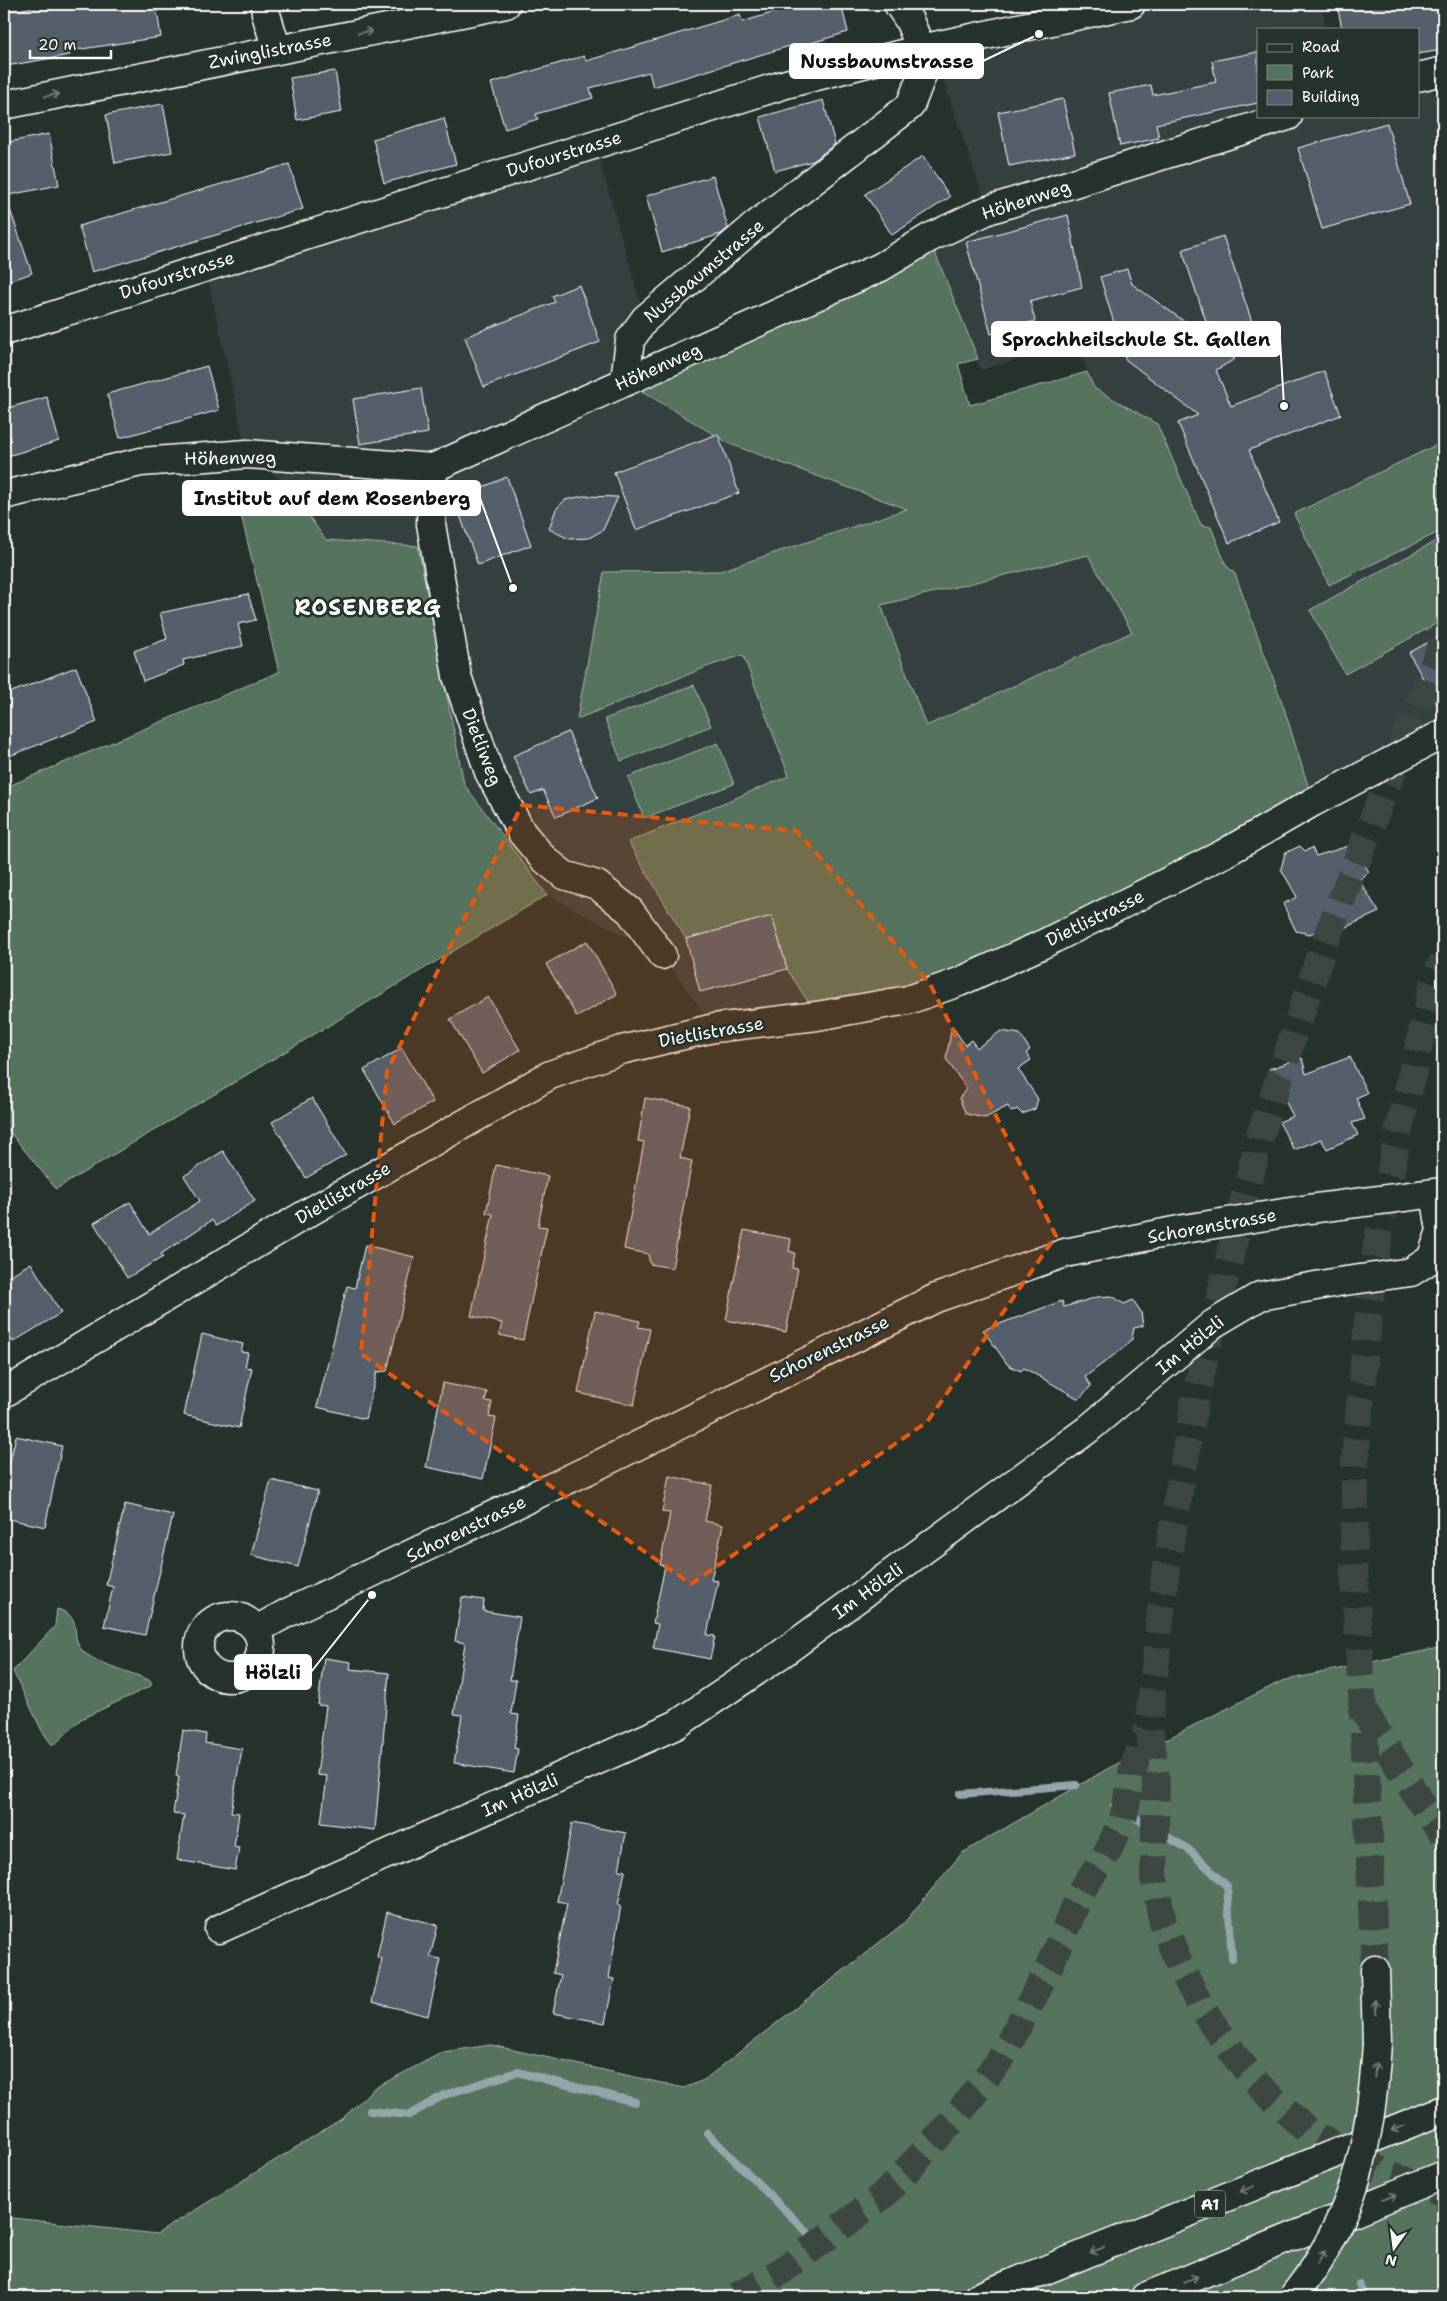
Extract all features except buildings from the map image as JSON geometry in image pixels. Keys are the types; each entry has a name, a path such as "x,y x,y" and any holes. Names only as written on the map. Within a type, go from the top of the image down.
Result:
{"main road":[{"path":"265,4 266,14 277,50"},
{"name":"Zwinglistrasse","path":"4,105 506,4"},
{"path":"898,4 909,20 922,49"},
{"name":"Dufourstrasse","path":"4,331 786,84 922,49 1131,4"},
{"name":"Nussbaumstrasse","path":"625,381 630,340 645,318 757,224 910,106 922,75 922,49"},
{"path":"1420,77 1443,71"},
{"name":"Höhenweg","path":"4,495 141,462 247,454 434,468 881,267 929,238 988,210 1282,118"},
{"name":"Dietliweg","path":"434,468 431,524 457,676 488,772 522,833 543,858 564,875 596,884 630,911 662,955"},
{"name":"Dietlistrasse","path":"4,1393 306,1214 550,1075 621,1050 714,1028 816,1016 908,1000 959,982 1041,945 1223,854 1313,802 1443,734"},
{"name":"Schorenstrasse","path":"256,1630 287,1613 590,1469 936,1298 1065,1253 1184,1229 1300,1211 1439,1193"},
{"name":"Im Hölzli","path":"219,1929 676,1725 780,1655 1087,1430 1212,1324 1260,1296 1338,1282 1411,1272 1431,1259 1441,1231 1439,1193"},
{"path":"1293,2297 1330,2242 1359,2175 1372,2107 1377,2043 1375,1970"},
{"name":"A1","path":"978,2297 1443,2110"},
{"path":"1146,2297 1443,2175"}],"highlighted area":[{"path":"522,805 797,831 930,984 1056,1236 927,1422 691,1584 361,1354 387,1071"}],"shaded area":[{"path":"1131,4 1321,4 1326,28 1257,28 1257,118 1420,118 1420,77 1423,76 1443,108 1443,734 1313,802 1283,705 1235,574 1226,565 1211,527 1201,525 1157,424 1094,387 1076,343 981,370 929,238 988,210 943,80 921,49"},
{"path":"595,144 645,319 625,381 730,444 908,509 720,571 604,572 709,666 881,605 1088,555 1132,632 926,726 789,776 628,842 686,939 772,916 787,969 817,1016 714,1028 662,955 547,895 463,780 418,546 326,540 285,483 247,454 205,266"}],"green space":[{"path":"929,238 978,359 958,364 970,405 1087,372 1094,388 1157,424 1201,525 1211,527 1226,565 1235,574 1283,705 1313,802 1041,945 817,1016 787,969 772,916 686,939 628,842 789,776 743,655 709,666 577,719 604,572 720,571 907,509 730,444 625,381","holes":["1088,555 1132,632 926,726 881,605"]},
{"path":"1442,442 1443,530 1329,585 1294,514"},
{"path":"285,483 326,540 418,546 464,784 547,895 56,1189 4,1125 4,788 279,672 237,498"},
{"path":"1443,537 1443,620 1345,674 1310,610"},
{"path":"694,685 711,726 621,761 605,719"},
{"path":"718,743 734,784 644,818 628,777"},
{"path":"57,1609 72,1617 77,1641 80,1648 86,1654 100,1662 151,1681 151,1686 81,1719 53,1746 42,1731 13,1671 55,1626"},
{"path":"1443,1647 1443,2297 4,2297 4,2217 157,2234 343,2118 373,2089 443,2052 491,2045 684,2088 704,2080 904,1923 962,1853 1109,1768 1282,1681"}],"waterway":[{"path":"960,1794 1076,1785"},
{"path":"1114,1805 1188,1849 1227,1886 1232,1958"},
{"path":"370,2111 409,2115 444,2095 517,2072 635,2102"},
{"path":"707,2133 809,2234"},
{"path":"1359,2284 1364,2297"}],"tunnel":[{"path":"1443,641 1323,947 1260,1136 1196,1393 1165,1574 1149,1723 1156,1781 1154,1878 1163,1923 1180,1967 1203,2010 1238,2060 1267,2093 1310,2133 1391,2176 1443,2193"},
{"path":"1375,1970 1363,1709 1354,1573 1355,1460 1373,1267 1399,1129 1433,986 1443,960"},
{"path":"1365,1713 1428,1814 1443,1834"},
{"path":"736,2297 780,2272 885,2194 956,2117 1002,2057 1047,1971 1083,1888 1105,1856 1123,1820 1133,1769 1147,1730"}],"place":[{"name":"Nussbaumstrasse","path":"1039,34"},
{"name":"Sprachheilschule St. Gallen","path":"1284,406"},
{"name":"Institut auf dem Rosenberg","path":"513,588"},
{"name":"Hölzli","path":"372,1595"}],"district":[{"name":"ROSENBERG","path":"368,607"}]}
